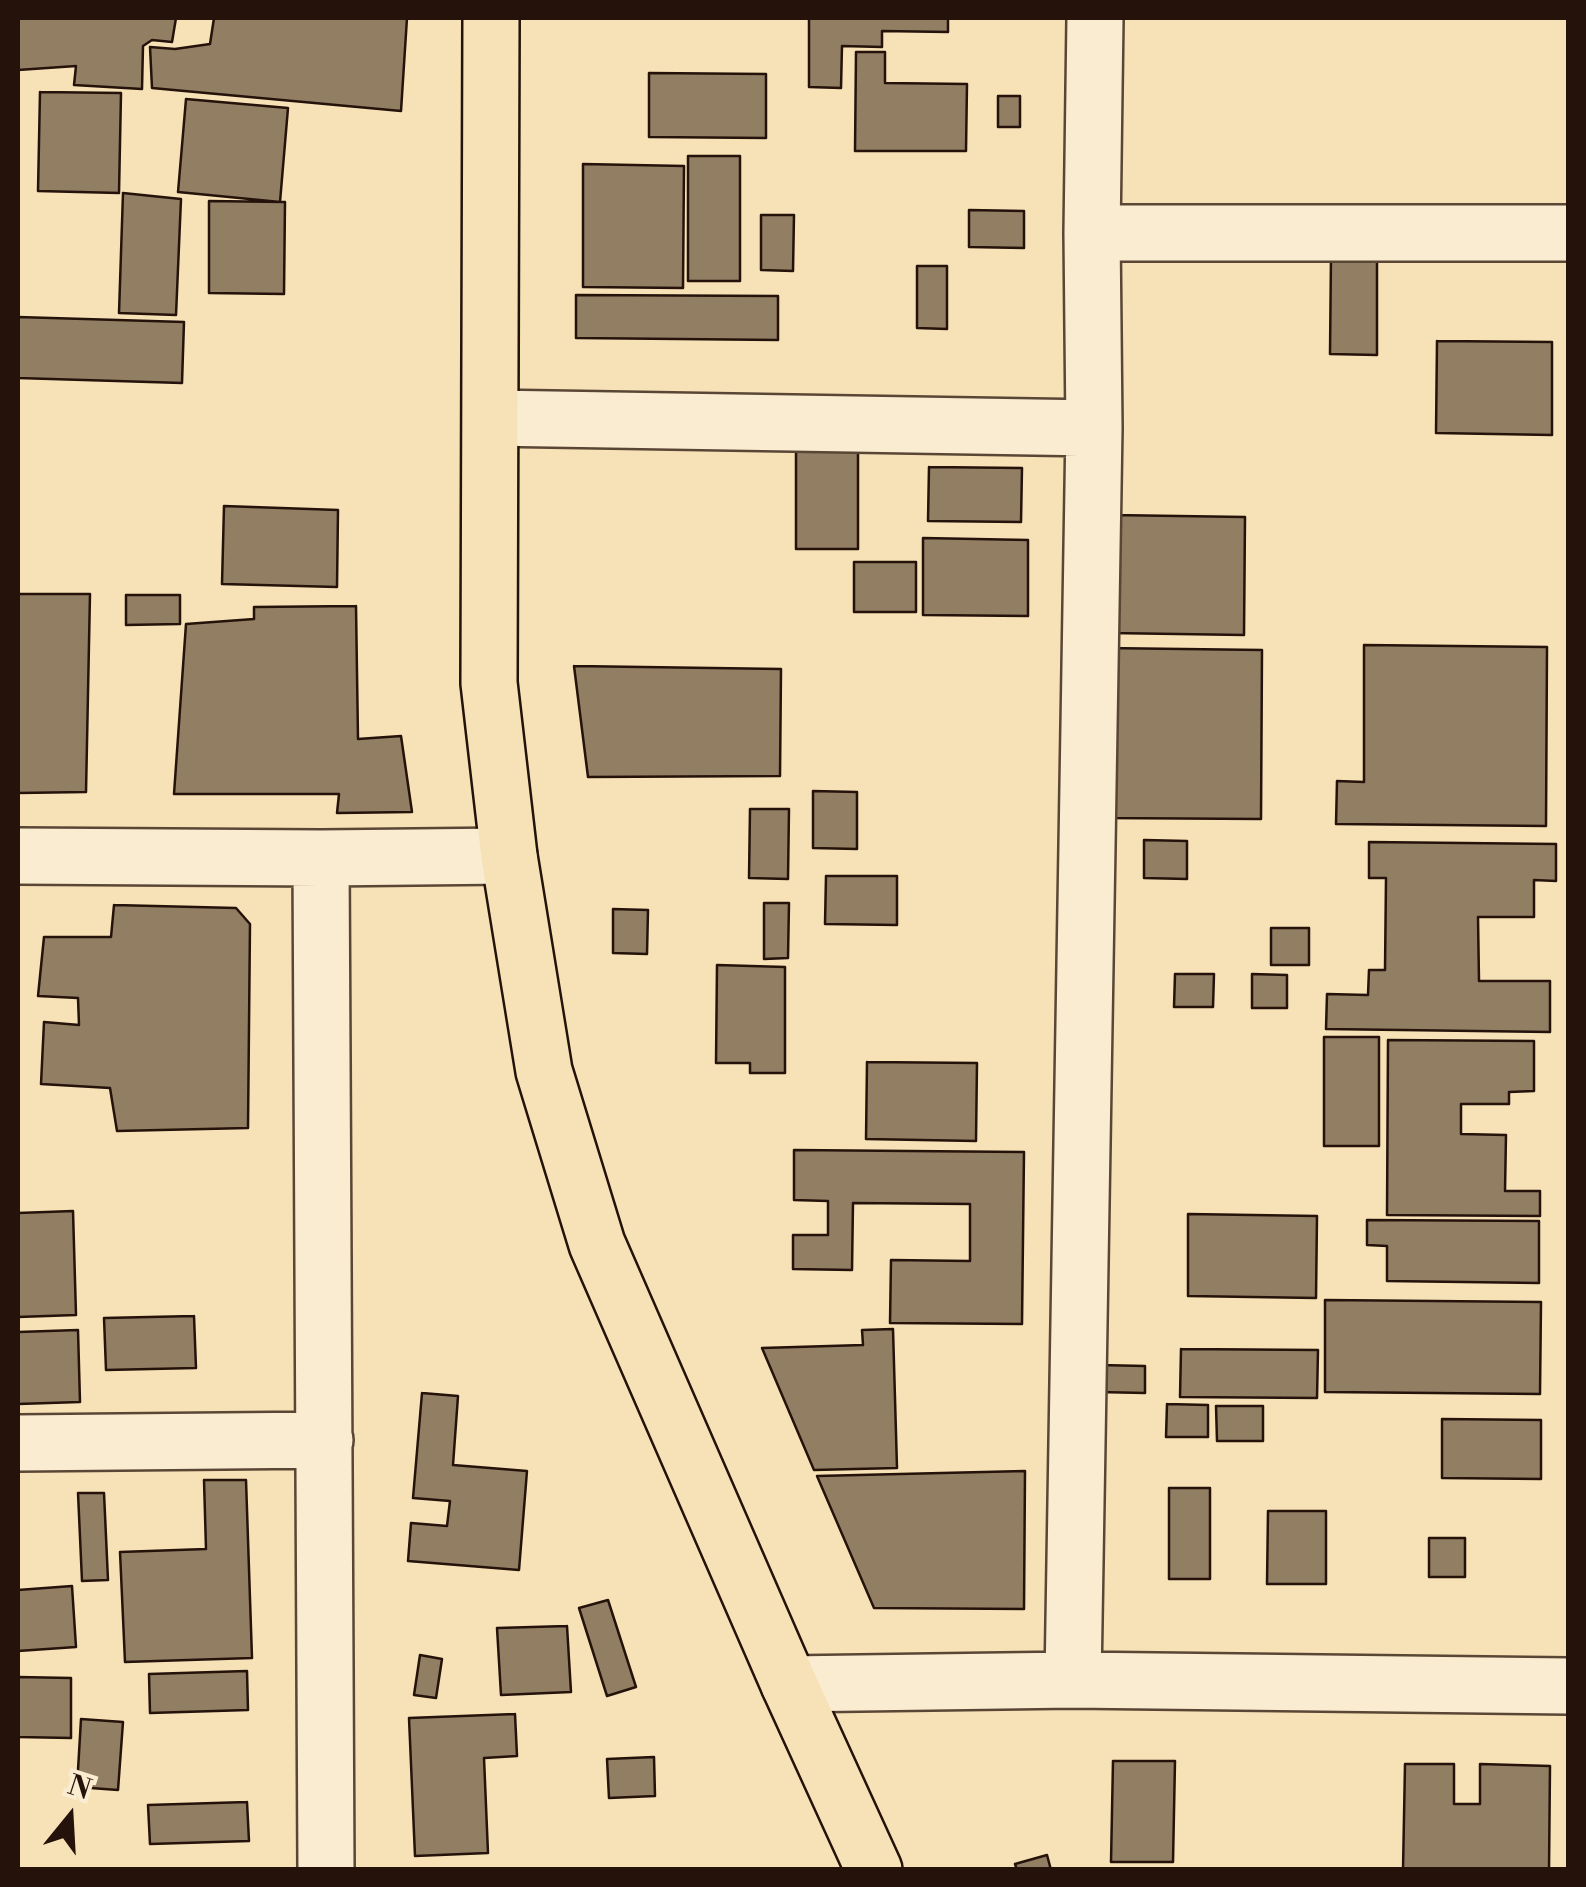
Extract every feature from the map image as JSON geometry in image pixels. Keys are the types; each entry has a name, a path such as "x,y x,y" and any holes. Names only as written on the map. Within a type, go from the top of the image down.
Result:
{"main road":[{"path":"491,18 489,683 509,856 544,1071 597,1244 874,1870"}],"street":[{"path":"1073,1680 1094,428 1095,18"},
{"path":"1092,233 1568,233"},
{"path":"491,418 1094,428"},
{"path":"18,856 509,856"},
{"path":"321,858 326,1870"},
{"path":"18,1444 325,1440"},
{"path":"789,1684 1073,1680 1568,1686"}],"building":[{"path":"18,18 176,18 172,42 152,40 143,46 142,89 74,85 76,66 18,70"},
{"path":"214,18 407,18 401,111 152,88 150,47 175,49 210,44"},
{"path":"809,18 948,18 948,32 882,31 882,47 842,46 841,88 809,87"},
{"path":"856,52 885,52 885,83 967,84 966,151 855,151"},
{"path":"649,73 766,74 766,138 649,137"},
{"path":"40,92 121,93 119,193 38,191"},
{"path":"998,96 1020,96 1020,127 998,127"},
{"path":"186,99 288,108 280,202 178,192"},
{"path":"688,156 740,156 740,281 688,281"},
{"path":"583,164 684,166 683,288 583,287"},
{"path":"123,193 181,199 176,315 119,313"},
{"path":"209,201 285,202 284,294 209,293"},
{"path":"969,210 1024,211 1024,248 969,247"},
{"path":"761,215 794,215 793,271 761,270"},
{"path":"1331,255 1377,255 1377,355 1330,354"},
{"path":"917,266 947,266 947,329 917,328"},
{"path":"576,295 778,296 778,340 576,338"},
{"path":"18,317 184,322 182,383 18,378"},
{"path":"1437,341 1552,342 1552,435 1436,433"},
{"path":"796,433 858,434 858,549 796,549"},
{"path":"929,467 1022,468 1021,522 928,521"},
{"path":"224,506 338,510 337,587 222,584"},
{"path":"1112,515 1245,517 1244,635 1110,633"},
{"path":"923,538 1028,540 1028,616 923,615"},
{"path":"854,562 916,562 916,612 854,612"},
{"path":"18,594 90,594 86,792 18,793"},
{"path":"126,595 180,595 180,624 126,625"},
{"path":"356,606 358,739 401,736 412,812 337,813 339,794 174,794 186,624 254,619 254,607"},
{"path":"1364,645 1547,647 1546,826 1336,824 1337,781 1364,782"},
{"path":"1104,648 1262,650 1261,819 1102,818"},
{"path":"574,666 781,669 780,776 588,777"},
{"path":"813,791 857,792 857,849 813,848"},
{"path":"750,809 789,809 788,879 749,878"},
{"path":"1144,840 1187,841 1187,879 1144,878"},
{"path":"1369,842 1556,844 1556,881 1534,880 1534,917 1478,917 1479,981 1550,981 1550,1032 1326,1029 1327,994 1368,995 1369,970 1385,970 1386,878 1369,878"},
{"path":"826,876 897,876 897,925 825,924"},
{"path":"764,903 789,903 788,958 764,959"},
{"path":"114,905 236,908 250,924 248,1128 117,1131 110,1088 41,1084 44,1022 79,1025 78,998 38,996 44,937 111,937"},
{"path":"613,909 648,910 647,954 613,953"},
{"path":"1271,928 1309,928 1309,965 1271,965"},
{"path":"717,965 785,967 785,1073 750,1073 750,1063 716,1063"},
{"path":"1175,974 1214,974 1213,1007 1174,1007"},
{"path":"1252,974 1287,975 1287,1008 1252,1008"},
{"path":"1324,1037 1379,1037 1379,1146 1324,1146"},
{"path":"1388,1040 1534,1041 1534,1091 1509,1092 1509,1104 1461,1104 1461,1134 1506,1135 1505,1191 1540,1191 1540,1216 1387,1215"},
{"path":"867,1062 977,1063 976,1141 866,1139"},
{"path":"794,1150 1024,1152 1022,1324 890,1323 891,1260 970,1261 970,1204 853,1203 852,1270 793,1269 793,1235 828,1235 828,1201 794,1200"},
{"path":"73,1211 76,1315 18,1317 18,1213"},
{"path":"1188,1214 1317,1216 1316,1298 1188,1296"},
{"path":"1367,1220 1539,1221 1539,1283 1387,1281 1387,1246 1367,1245"},
{"path":"1325,1300 1541,1302 1540,1394 1325,1392"},
{"path":"194,1316 196,1368 106,1370 104,1318"},
{"path":"893,1329 897,1468 814,1470 762,1348 863,1345 862,1330"},
{"path":"78,1330 80,1402 18,1404 18,1332"},
{"path":"1181,1349 1318,1350 1317,1398 1180,1397"},
{"path":"1099,1365 1145,1366 1145,1393 1098,1392"},
{"path":"422,1393 458,1396 453,1465 527,1471 519,1570 408,1561 411,1523 447,1526 450,1501 413,1498"},
{"path":"1167,1404 1208,1405 1208,1437 1166,1437"},
{"path":"1216,1406 1263,1406 1263,1441 1217,1441"},
{"path":"1442,1419 1541,1420 1541,1479 1442,1478"},
{"path":"1025,1471 1024,1609 874,1608 817,1476"},
{"path":"204,1480 246,1480 252,1658 125,1662 120,1552 206,1549"},
{"path":"1169,1488 1210,1488 1210,1579 1169,1579"},
{"path":"78,1493 104,1493 108,1580 82,1581"},
{"path":"1268,1511 1326,1511 1326,1584 1267,1584"},
{"path":"1429,1538 1465,1538 1465,1577 1429,1577"},
{"path":"72,1586 76,1647 18,1651 18,1590"},
{"path":"608,1600 636,1687 607,1696 579,1608"},
{"path":"567,1626 571,1692 501,1695 497,1628"},
{"path":"420,1655 442,1659 436,1698 414,1695"},
{"path":"247,1671 248,1710 150,1713 149,1674"},
{"path":"18,1677 71,1678 71,1738 18,1737"},
{"path":"515,1714 517,1756 484,1758 488,1853 415,1856 409,1718"},
{"path":"81,1719 123,1722 118,1790 77,1787"},
{"path":"654,1757 655,1796 609,1798 607,1759"},
{"path":"1113,1761 1175,1761 1173,1862 1111,1862"},
{"path":"1405,1764 1454,1764 1454,1804 1480,1804 1480,1764 1550,1766 1549,1870 1403,1870"},
{"path":"247,1802 249,1841 150,1844 148,1805"},
{"path":"1047,1855 1051,1870 1017,1870 1015,1864"}]}
